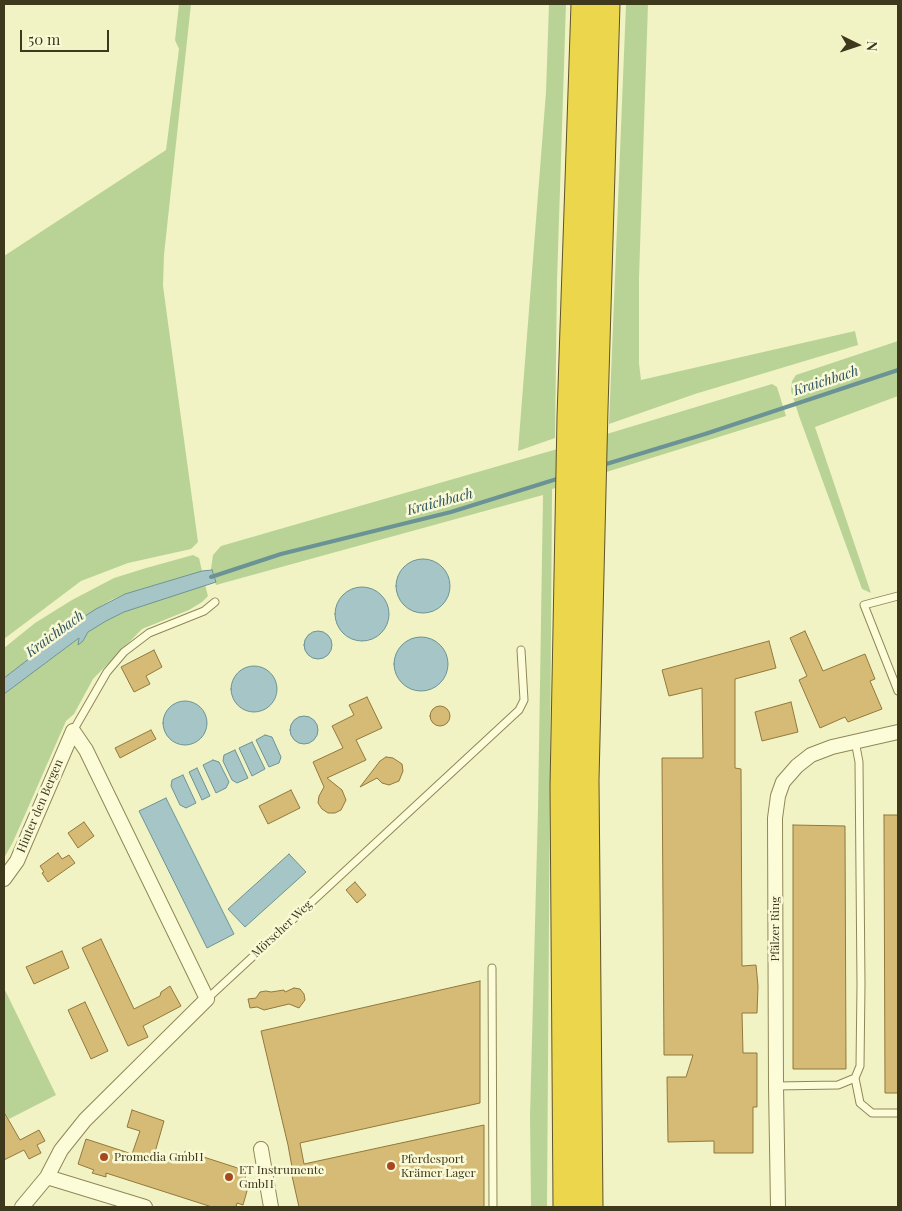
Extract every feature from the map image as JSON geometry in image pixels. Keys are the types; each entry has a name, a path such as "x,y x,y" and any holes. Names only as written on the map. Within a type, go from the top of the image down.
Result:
{"highway":[{"path":"566,1207 563,787 570,417 584,4"},
{"path":"590,1207 586,780 592,492 607,4"}],"street":[{"name":"Hinter den Bergen","path":"4,879 17,861 73,731"},
{"path":"73,731 86,750 207,999"},
{"name":"Pfälzer Ring","path":"778,1207 775,818 778,796 783,782 797,766 811,755 856,741 898,732"},
{"name":"Mörscher Weg","path":"22,1207 47,1177 62,1150 85,1120 207,999"},
{"path":"261,1149 270,1207"},
{"path":"47,1177 145,1207"}],"lane":[{"path":"898,596 864,605 898,691"},
{"path":"73,731 107,672 124,652 149,633 204,611 215,602"},
{"name":"Mörscher Weg","path":"207,999 519,710 524,700 521,650"},
{"path":"856,741 859,762 861,984 860,1066 855,1078 860,1103 872,1113 898,1113"},
{"path":"492,968 493,1207"},
{"path":"776,1086 838,1085 855,1078"}],"green space":[{"path":"179,4 191,4 164,255 163,286 198,542 191,549 128,563 81,581 4,639 4,256 166,150 179,49 175,40"},
{"path":"549,4 566,4 557,281 555,438 518,451 546,92"},
{"path":"626,4 648,4 639,278 639,363 641,380 855,331 858,345 695,394 609,424"},
{"path":"898,341 898,396 815,427 871,593 862,589 799,416 791,391 792,381 796,375"},
{"path":"772,384 777,387 786,416 552,489 547,1207 531,1207 530,1117 538,808 543,495 216,585 211,569 213,555 221,546 554,450"},
{"path":"193,555 199,558 202,571 111,600 82,618 4,678 4,648 35,623 72,600 114,578"},
{"path":"205,585 208,596 202,602 189,610 142,629 93,679 74,714 66,721 13,842 4,858 4,694 79,638 78,644 83,641 88,632 106,621 124,612"},
{"path":"4,988 56,1095 9,1119 4,1111"}],"water":[{"path":"423,559 433,561 442,567 448,576 450,586 448,596 442,605 433,611 423,613 413,611 404,605 398,596 396,586 398,576 404,567 413,561"},
{"path":"212,570 216,582 124,612 106,621 88,632 83,641 78,645 79,638 4,694 4,678 96,609 125,594 202,571"},
{"path":"362,587 372,589 381,595 387,604 389,614 387,624 381,633 372,639 362,641 352,639 343,633 337,624 335,614 337,604 343,595 352,589"},
{"path":"318,631 328,635 332,645 328,655 318,659 308,655 304,645 308,635"},
{"path":"421,637 431,639 440,645 446,654 448,664 446,674 440,683 431,689 421,691 411,689 402,683 396,674 394,664 396,654 402,645 411,639"},
{"path":"259,666 263,667 273,676 276,680 276,698 267,708 259,712 249,712 241,708 232,698 231,684 235,676 245,667"},
{"path":"181,701 189,701 201,707 207,723 201,739 189,745 181,745 169,739 163,727 163,719 169,707"},
{"path":"304,716 314,720 318,730 314,740 304,744 294,740 290,730 294,720"},
{"path":"265,735 272,737 281,757 279,763 269,767 256,740"},
{"path":"252,742 265,769 252,776 239,748"},
{"path":"235,750 248,778 237,783 232,780 223,761 224,755"},
{"path":"213,760 219,762 229,782 226,788 216,793 203,765"},
{"path":"197,768 210,796 202,800 189,772"},
{"path":"183,775 196,803 186,808 180,805 171,786 172,780"},
{"path":"166,798 234,934 207,948 139,811"},
{"path":"289,854 306,872 245,927 228,909"}],"building":[{"path":"805,631 823,671 865,654 875,679 870,681 882,709 848,722 845,717 820,728 799,680 807,676 790,638"},
{"path":"769,641 776,668 735,679 735,768 741,769 742,966 756,965 758,986 757,1013 742,1013 743,1053 757,1053 757,1107 753,1107 753,1153 714,1153 714,1141 668,1142 667,1077 686,1077 693,1055 664,1055 662,758 703,758 702,688 669,696 662,670"},
{"path":"154,650 162,667 146,676 150,684 134,692 121,667"},
{"path":"367,697 382,728 356,740 366,760 327,778 342,790 346,800 341,810 335,813 328,813 318,803 319,796 324,787 313,762 343,748 332,726 354,715 349,705"},
{"path":"791,702 798,732 762,741 755,712"},
{"path":"436,706 444,706 450,712 450,720 444,726 436,726 430,720 430,712"},
{"path":"151,730 156,739 120,758 115,748"},
{"path":"386,757 393,758 402,764 403,771 399,781 389,785 382,783 377,778 360,787 380,761"},
{"path":"291,790 300,808 268,824 259,806"},
{"path":"884,815 898,815 898,1093 885,1093"},
{"path":"84,822 94,836 78,848 68,833"},
{"path":"793,825 845,826 846,1069 793,1069"},
{"path":"58,853 62,859 69,855 75,863 48,882 40,866"},
{"path":"355,882 366,895 357,903 346,890"},
{"path":"101,939 134,1009 160,996 161,992 170,986 181,1006 143,1026 148,1037 128,1046 82,948"},
{"path":"62,951 69,968 34,984 26,967"},
{"path":"480,981 480,1103 300,1143 304,1164 484,1125 484,1207 299,1207 290,1167 292,1167 288,1145 261,1031"},
{"path":"294,988 300,989 304,994 305,1000 299,1008 289,1004 264,1010 257,1007 250,1008 248,999 256,998 260,992 284,990 285,992"},
{"path":"85,1002 108,1051 91,1059 68,1010"},
{"path":"132,1110 164,1121 155,1152 182,1161 185,1151 247,1171 244,1183 249,1184 243,1205 237,1203 236,1207 212,1207 106,1173 106,1177 92,1173 94,1170 78,1164 86,1139 132,1154 140,1131 127,1127"},
{"path":"4,1112 20,1140 39,1130 45,1141 37,1145 41,1153 29,1159 24,1150 4,1160"}],"waterway":[{"name":"Kraichbach","path":"603,465 705,434 898,370"},
{"name":"Kraichbach","path":"211,577 281,554 451,512 560,478"}],"place":[{"name":"Promedia GmbH","path":"104,1157"},
{"name":"Pferdesport Krämer Lager","path":"391,1166"},
{"name":"ET Instrumente GmbH","path":"229,1177"}]}
